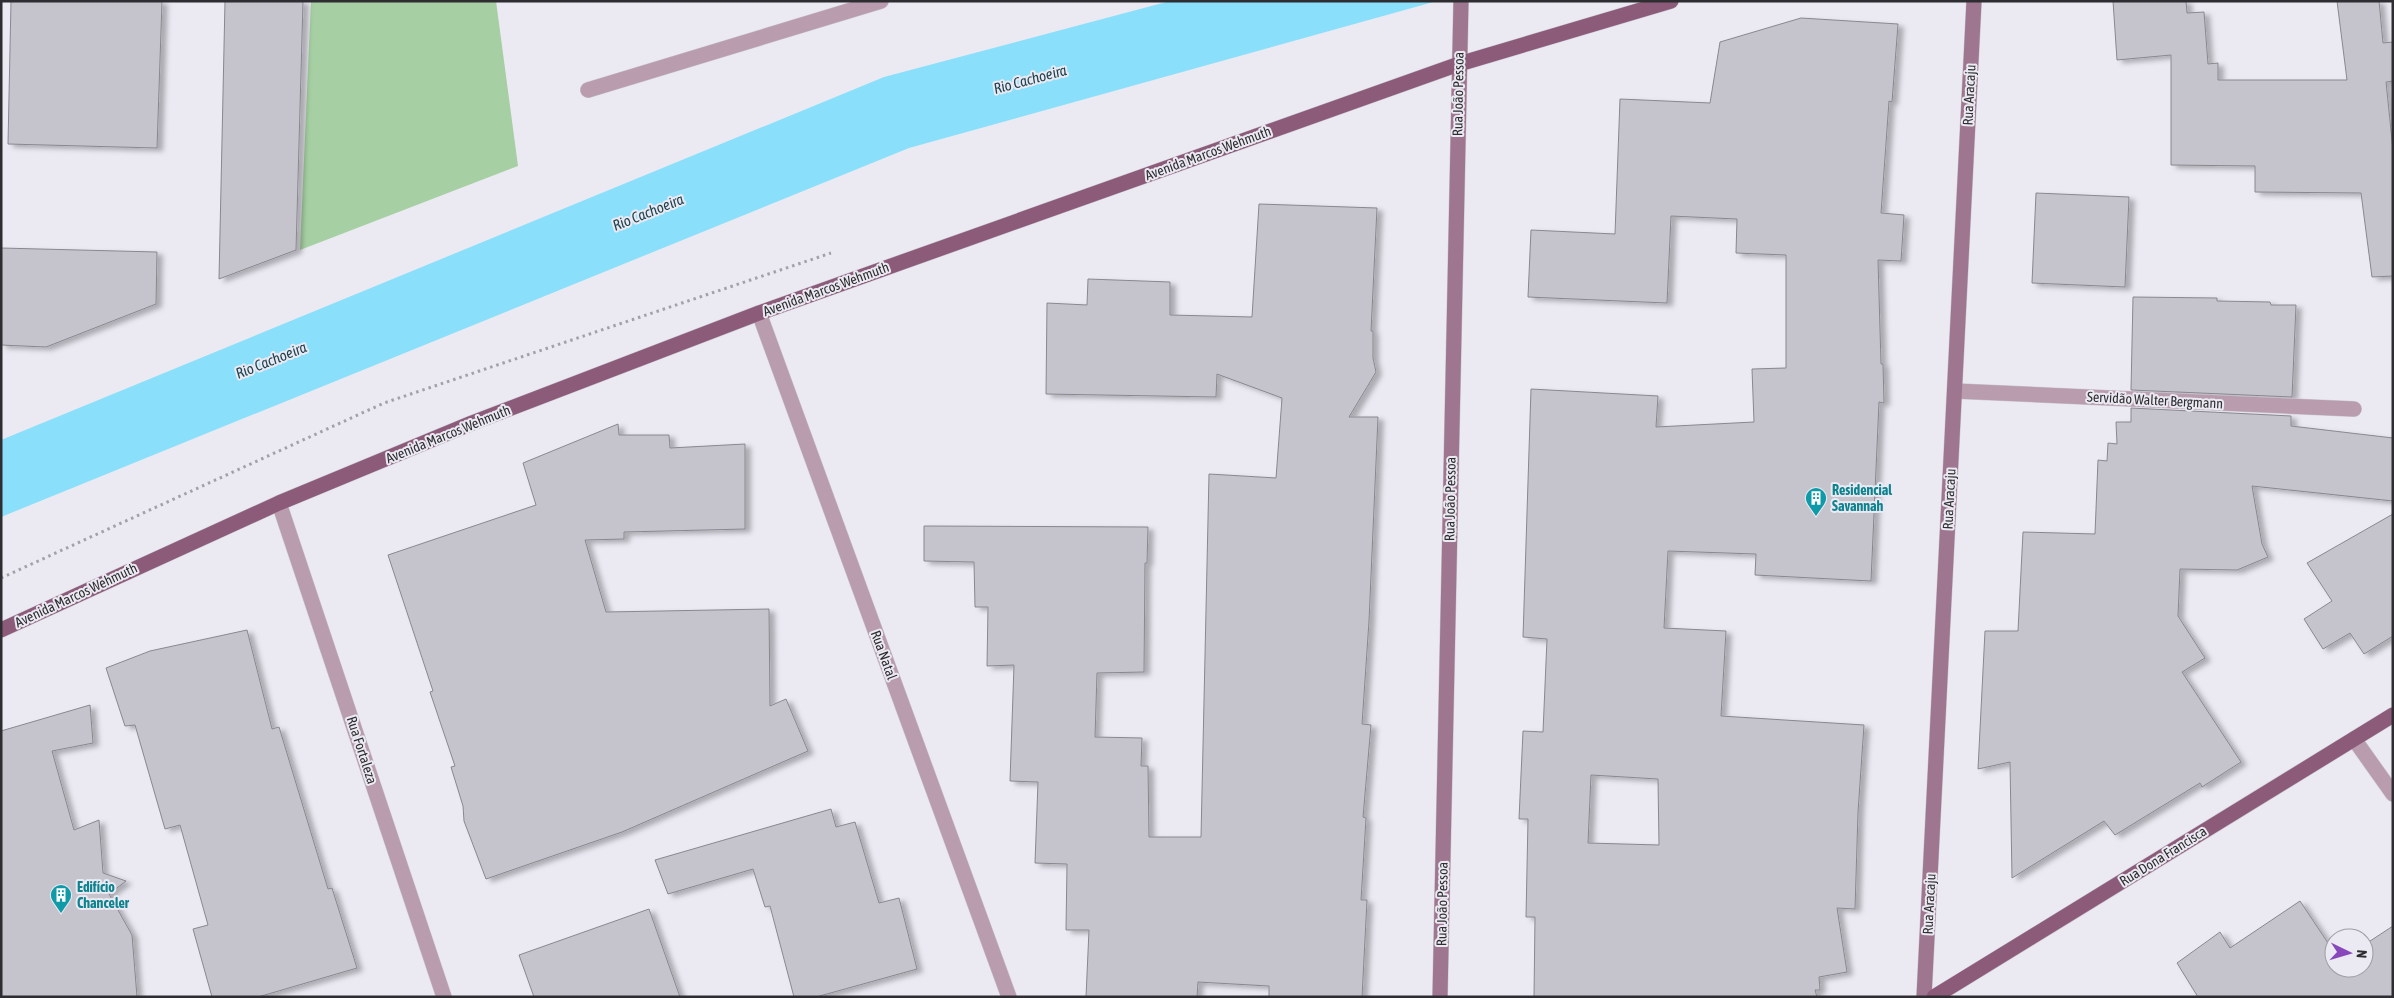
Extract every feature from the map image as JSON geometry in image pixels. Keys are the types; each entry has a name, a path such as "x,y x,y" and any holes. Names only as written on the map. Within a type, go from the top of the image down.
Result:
{"main road":[{"name":"Avenida Marcos Wehmuth","path":"1,630 279,503 472,423 760,313 1459,64 1671,1"},
{"name":"Rua Dona Francisca","path":"1934,997 2393,715"}],"street":[{"path":"588,90 881,1"},
{"name":"Rua Aracaju","path":"1924,997 1974,1"},
{"name":"Rua João Pessoa","path":"1440,997 1461,4"},
{"name":"Rua Natal","path":"760,313 1009,997"},
{"name":"Servidão Walter Bergmann","path":"1955,391 2354,409"},
{"name":"Rua Fortaleza","path":"279,503 444,997"},
{"path":"2354,739 2393,794"}],"green space":[{"path":"311,1 496,1 518,166 300,250"}],"water":[{"name":"Rio Cachoeira","path":"1170,1 1437,1 909,148 1,517 1,440 884,77"}],"building":[{"path":"11,1 162,1 157,148 8,144"},
{"path":"225,1 303,1 296,250 219,279"},
{"path":"2113,1 2186,1 2187,13 2204,12 2208,64 2218,63 2218,80 2347,80 2337,1 2379,1 2383,43 2393,42 2393,81 2386,82 2393,150 2393,276 2372,277 2361,193 2255,192 2255,166 2171,165 2171,55 2117,60"},
{"path":"1801,18 1898,24 1892,102 1889,101 1881,213 1904,215 1901,261 1878,260 1884,403 1879,402 1871,581 1755,575 1756,554 1668,551 1664,628 1726,631 1721,716 1864,725 1858,812 1855,909 1837,908 1847,972 1819,977 1820,990 1815,990 1817,997 1534,997 1535,917 1526,917 1528,819 1519,819 1523,731 1543,732 1547,639 1523,637 1531,389 1658,396 1656,427 1754,422 1752,369 1786,368 1786,255 1736,253 1737,219 1671,216 1667,303 1528,297 1531,230 1615,234 1620,99 1710,103 1720,42","holes":["1591,775 1658,779 1659,845 1588,843"]},
{"path":"2036,193 2129,197 2125,287 2032,283"},
{"path":"1259,204 1377,208 1371,331 1373,331 1373,358 1376,372 1349,417 1378,417 1369,621 1362,724 1371,725 1363,817 1366,818 1361,900 1367,900 1362,997 1269,997 1269,986 1198,982 1197,997 1086,997 1089,930 1066,930 1067,864 1035,863 1038,782 1010,781 1014,665 987,666 988,607 975,607 974,562 924,561 924,526 1148,527 1147,563 1145,563 1144,672 1097,673 1095,737 1142,738 1141,766 1148,766 1149,837 1201,837 1209,474 1276,478 1282,398 1217,374 1216,397 1046,394 1047,303 1087,305 1088,279 1170,282 1170,315 1252,317"},
{"path":"1,248 157,252 156,304 46,347 1,345"},
{"path":"2133,297 2217,298 2217,301 2270,302 2271,305 2296,305 2292,397 2131,390"},
{"path":"2131,408 2291,416 2291,426 2393,438 2393,501 2252,486 2262,544 2268,557 2237,570 2180,569 2178,616 2205,658 2182,672 2241,762 2202,787 2200,783 2115,835 2104,821 2012,878 2010,762 1978,769 1985,631 2018,631 2023,532 2095,534 2098,460 2107,461 2108,443 2117,444 2116,422 2131,422"},
{"path":"618,424 619,435 669,435 670,448 745,444 745,529 624,532 624,539 585,540 606,612 769,609 770,706 786,699 808,751 622,832 486,879 464,821 463,806 451,767 455,766 430,692 433,691 388,555 536,505 523,463"},
{"path":"2393,514 2393,636 2364,654 2350,633 2323,649 2304,619 2332,601 2307,563"},
{"path":"247,630 272,729 279,727 328,889 332,888 357,968 258,997 212,997 193,929 208,925 180,825 165,829 135,725 125,726 106,668 150,651"},
{"name":"Edifício Chanceler","path":"90,705 93,743 52,751 74,830 99,820 103,873 126,881 109,894 132,935 137,997 1,997 1,731"},
{"path":"831,809 836,827 855,822 879,903 899,898 917,969 816,997 794,997 770,906 765,907 753,869 668,894 655,860"},
{"path":"2300,901 2324,937 2324,978 2374,978 2374,938 2393,926 2393,997 2198,997 2177,963 2220,932 2230,948"},
{"path":"649,909 680,997 534,997 519,955"}],"place":[{"name":"Residencial Savannah","path":"1816,517"},
{"name":"Edifício Chanceler","path":"61,914"}]}
